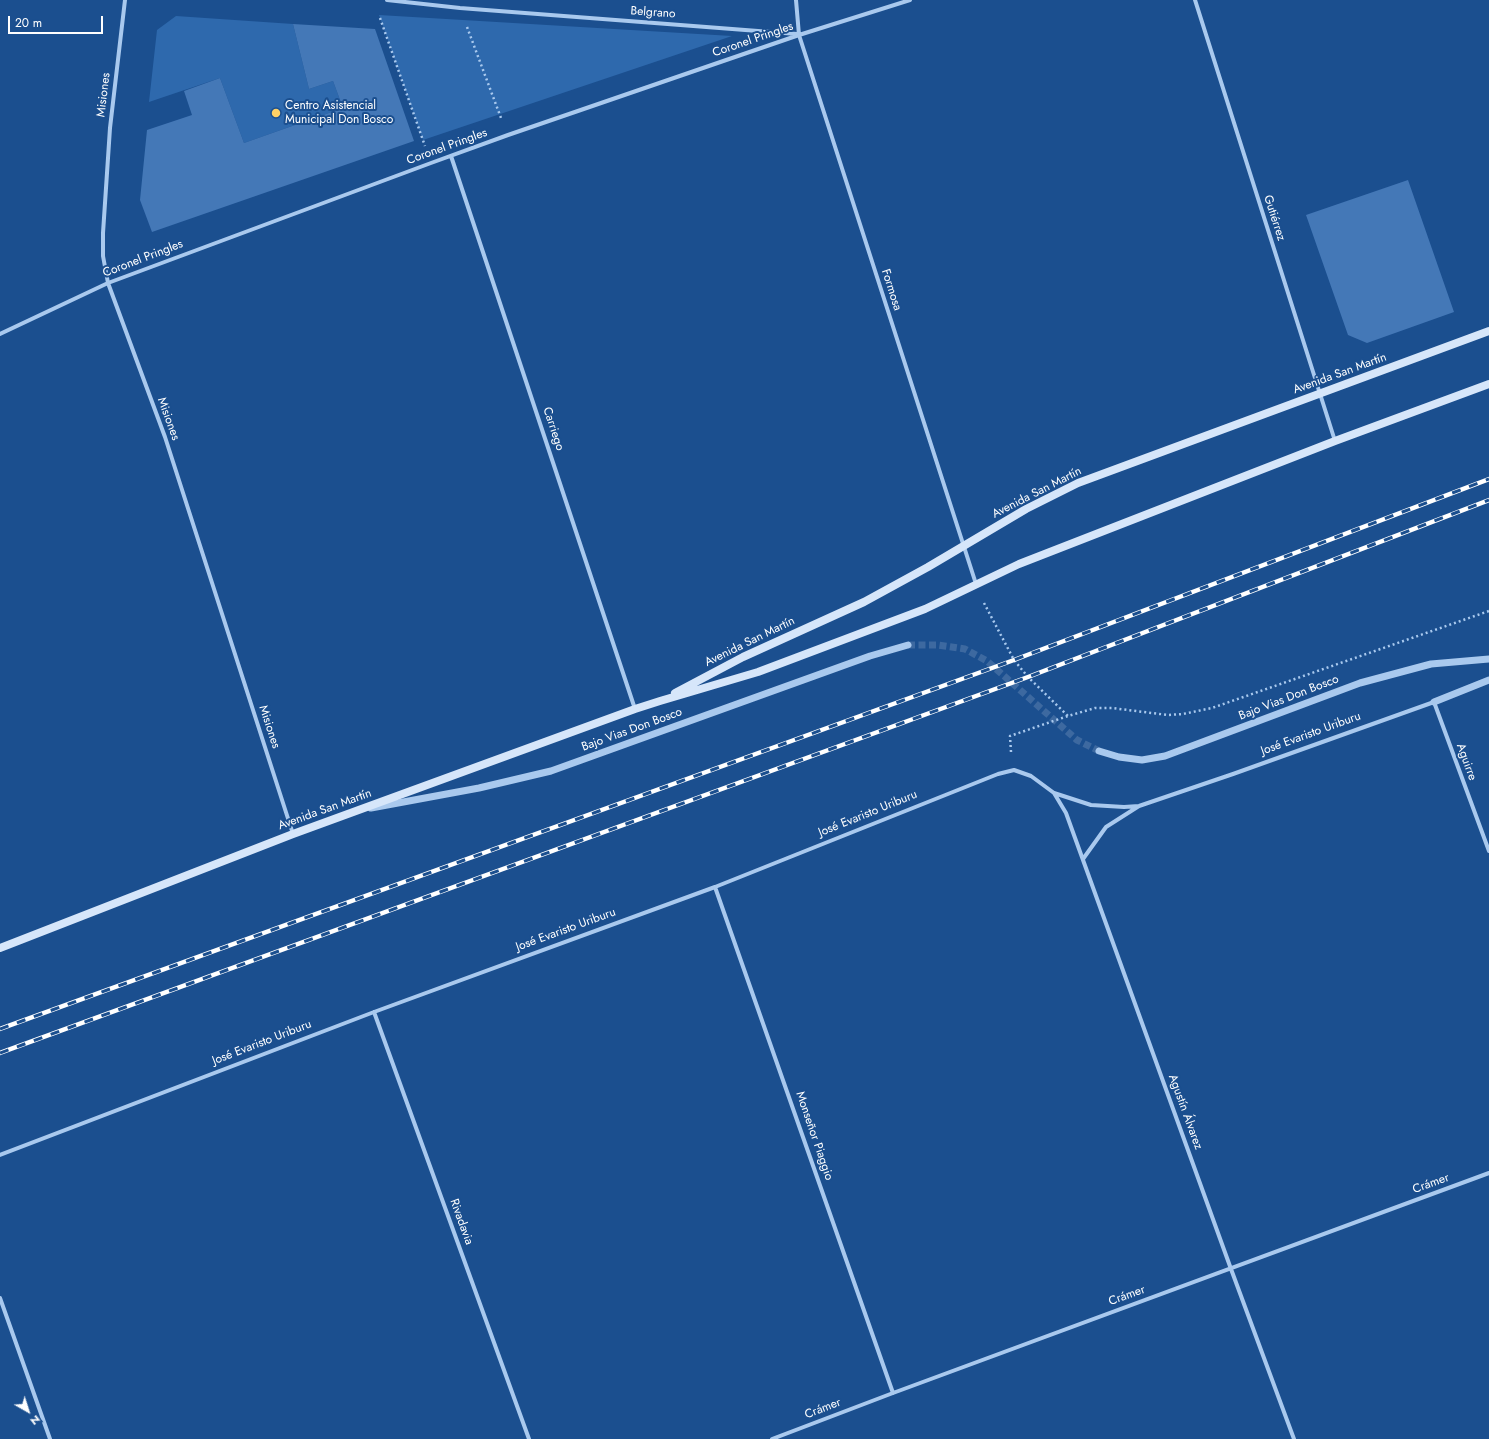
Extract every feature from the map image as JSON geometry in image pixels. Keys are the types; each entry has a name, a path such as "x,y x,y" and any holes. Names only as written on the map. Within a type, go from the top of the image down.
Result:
{"main road":[{"name":"Avenida San Martín","path":"660,701 743,657 864,602 928,568 1026,509 1078,483 1489,331"},
{"name":"Avenida San Martín","path":"0,948 293,834 635,709 758,672 925,609 1019,564 1335,441 1489,384"}],"street":[{"name":"Misiones","path":"125,0 110,128 103,233 103,256 108,283 165,437 293,834"},
{"name":"Belgrano","path":"387,0 460,8 799,34"},
{"name":"Formosa","path":"796,0 799,34 976,584"},
{"name":"Coronel Pringles","path":"0,334 108,283 431,163 799,34 910,0"},
{"name":"Gutiérrez","path":"1195,0 1335,441"},
{"name":"Carriego","path":"452,156 635,709"},
{"name":"Bajo Vias Don Bosco","path":"357,811 479,788 550,771 870,656 908,645"},
{"name":"Bajo Vias Don Bosco","path":"1099,751 1119,757 1142,760 1166,756 1360,683 1430,664 1489,659"},
{"name":"José Evaristo Uriburu","path":"1083,859 1106,827 1139,806 1434,702 1489,680"},
{"name":"Aguirre","path":"1434,702 1489,851"},
{"name":"José Evaristo Uriburu","path":"0,1155 374,1012 715,887 998,774 1014,770 1031,776 1054,793 1091,805 1124,807 1139,806"},
{"name":"Agustín Álvarez","path":"1054,793 1066,813 1230,1269 1294,1439"},
{"name":"Monseñor Piaggio","path":"715,887 893,1392"},
{"name":"Rivadavia","path":"374,1012 530,1439"},
{"name":"Crámer","path":"772,1439 893,1392 1230,1269 1489,1172"},
{"path":"0,1298 50,1439"}],"path":[{"path":"460,8 508,135"},
{"path":"379,15 431,163"},
{"path":"976,584 988,612 1014,660 1028,677 1068,716"},
{"path":"1014,770 1010,736 1068,716 1095,708 1112,708 1168,715 1183,714 1212,708 1489,610"}],"shaded area":[{"path":"379,15 732,36 423,140"},
{"path":"176,16 293,24 309,89 333,81 343,108 244,143 220,78 149,102 157,30"}],"building":[{"name":"Centro Asistencial Municipal Don Bosco","path":"293,24 375,29 414,141 152,232 140,200 147,130 192,115 184,91 220,78 244,143 343,108 333,81 309,89"},
{"path":"1408,180 1454,312 1367,343 1348,335 1306,215"}],"tunnel":[{"path":"908,645 938,645 965,649 987,661 1077,740 1099,751"}],"railway":[{"path":"0,1029 1014,660 1489,479"},
{"path":"0,1053 1028,677 1489,500"}],"place":[{"name":"Centro Asistencial Municipal Don Bosco","path":"276,113"}]}
